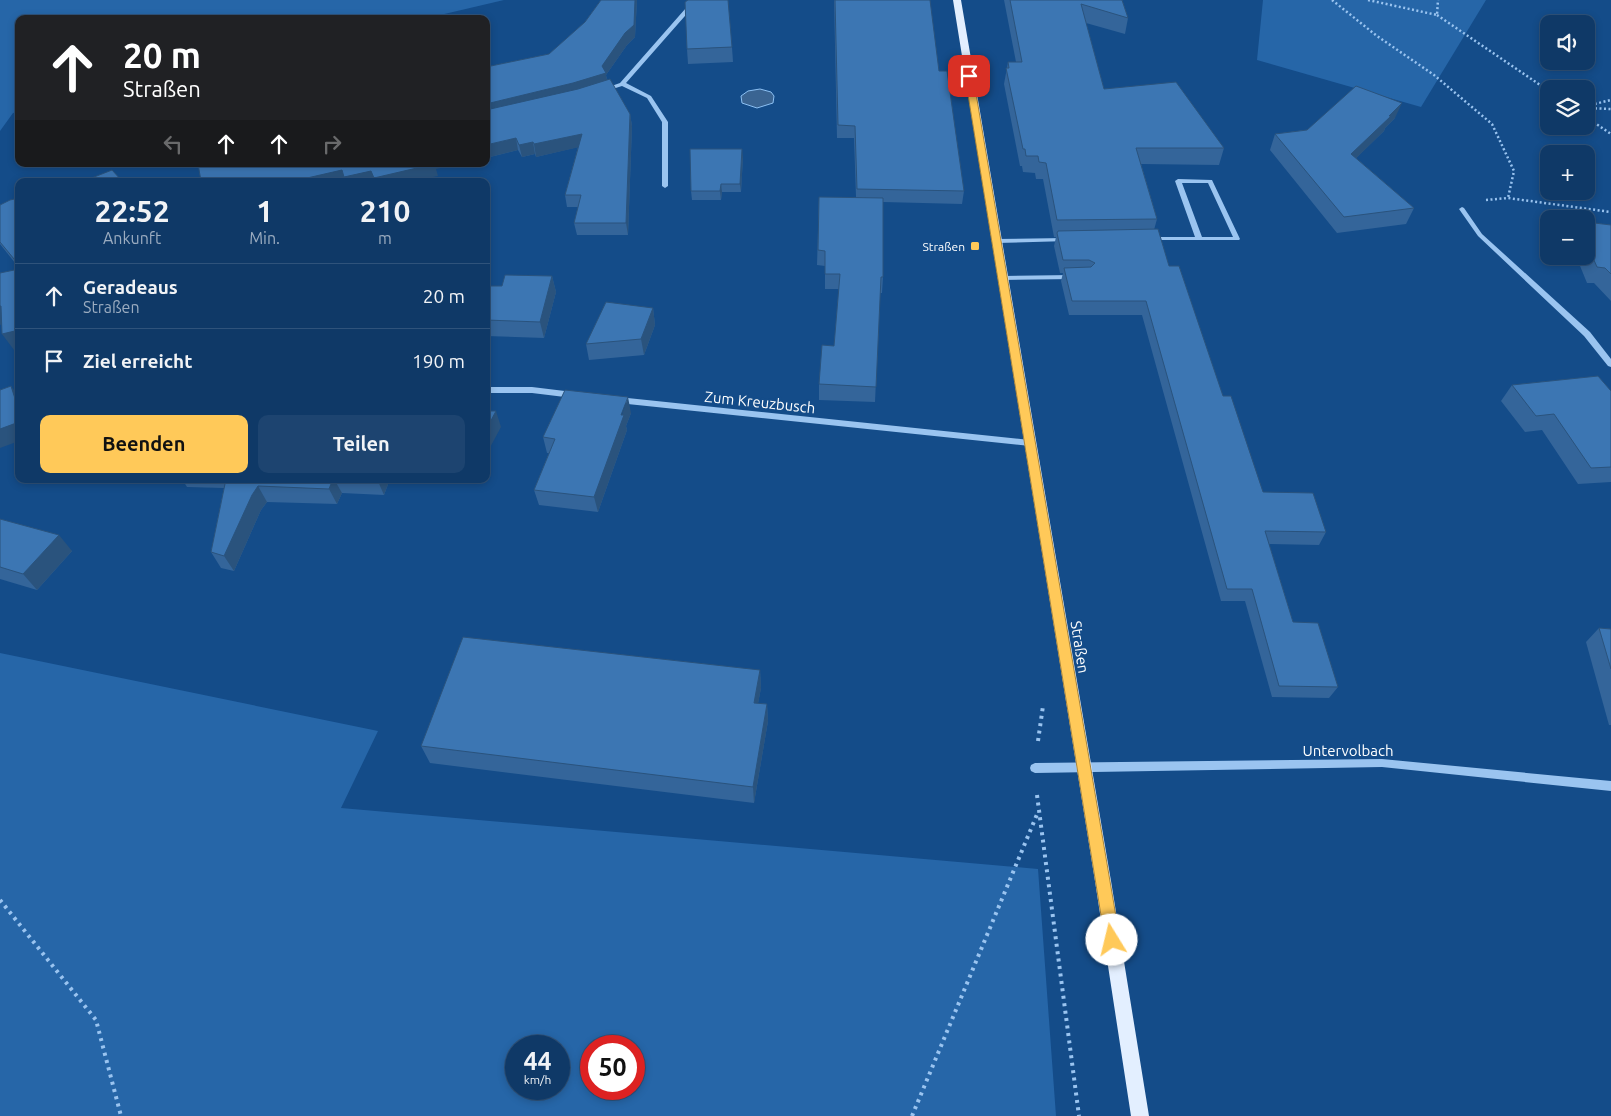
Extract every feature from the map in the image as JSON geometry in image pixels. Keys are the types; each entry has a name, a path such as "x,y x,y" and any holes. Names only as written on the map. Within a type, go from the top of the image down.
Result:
{"main road":[{"name":"Straßen","path":"956,0 1084,767 1140,1116"}],"street":[{"path":"596,92 622,84 696,0"},
{"path":"622,84 649,97 665,122 665,186"},
{"path":"1143,239 1199,239 1237,239 1210,181 1178,181 1199,239"},
{"path":"1462,209 1480,236 1587,334 1611,364"},
{"path":"996,241 1078,240"},
{"path":"1002,278 1077,277"},
{"path":"490,390 532,390 580,396"},
{"name":"Zum Kreuzbusch","path":"610,399 1030,443"},
{"name":"Untervolbach","path":"1035,768 1382,763 1611,786"}],"path":[{"path":"1332,0 1377,36 1434,75 1492,124 1514,171 1508,198"},
{"path":"1368,0 1437,15 1540,85"},
{"path":"1437,15 1438,0"},
{"path":"1595,104 1611,100"},
{"path":"1595,108 1611,109"},
{"path":"1595,123 1611,134"},
{"path":"1462,209 1483,200 1508,198 1611,212"},
{"path":"1035,768 1038,811 1080,1116"},
{"path":"912,1116 1038,811"},
{"path":"0,900 96,1020 122,1116"}],"shaded area":[{"path":"0,0 504,0 440,15 15,15 15,113 0,131"},
{"path":"1263,0 1486,0 1421,107 1257,60"},
{"path":"760,89 771,92 774,96 773,103 757,108 742,103 741,96 748,91"},
{"path":"0,653 378,731 341,808 1038,869 1056,1116 0,1116"}],"building":[{"path":"601,0 635,0 634,25 625,33 602,66 606,73 490,103 490,66 549,54 585,22"},
{"path":"688,0 728,0 732,47 687,49 685,2"},
{"path":"835,0 930,0 939,71 947,71 964,191 857,189 855,126 838,125"},
{"path":"1010,0 1122,0 1128,18 1081,4 1104,89 1176,82 1224,148 1136,148 1157,219 1057,220 1046,163 1039,162 1038,156 1026,156 1025,149 1023,149 1006,68 1009,68 1008,62 1022,62"},
{"path":"610,79 630,114 626,223 574,223 581,195 565,195 582,134 534,144 533,142 519,145 516,138 490,144 490,109 578,89"},
{"path":"1356,86 1402,103 1351,154 1414,208 1344,217 1275,134 1307,130"},
{"path":"690,149 742,149 740,184 721,184 720,191 691,191"},
{"path":"199,167 421,167 374,178 371,171 344,177 342,170 307,178 200,178"},
{"path":"112,170 119,178 92,178"},
{"path":"819,197 883,198 883,277 881,277 876,387 819,384 822,345 834,346 840,274 825,274 825,251 818,250"},
{"path":"15,199 15,260 0,242 0,205"},
{"path":"1595,223 1611,225 1611,274 1605,268 1597,267 1595,262"},
{"path":"1158,229 1169,266 1179,266 1223,396 1231,396 1263,492 1313,493 1326,532 1265,531 1293,622 1318,623 1338,687 1279,686 1252,589 1227,589 1146,301 1072,301 1064,268 1091,267 1095,263 1089,260 1063,260 1058,231"},
{"path":"15,270 15,331 2,334 0,306 0,273"},
{"path":"505,275 552,276 540,322 490,320 490,286 502,286"},
{"path":"606,302 653,308 641,339 586,344"},
{"path":"1598,376 1611,391 1611,467 1591,468 1554,414 1536,416 1512,385"},
{"path":"11,386 15,398 15,423 0,429 0,390"},
{"path":"565,390 628,397 621,415 624,415 594,497 534,490 555,439 543,437"},
{"path":"490,411 496,411 490,422"},
{"path":"225,483 331,483 329,489 258,486 224,556 211,552"},
{"path":"0,519 59,535 23,574 0,567"},
{"path":"1599,628 1611,629 1611,669"},
{"path":"463,637 760,670 754,703 767,704 753,787 421,746"}],"place":[{"name":"Straßen","path":"975,246"}],"route":[{"path":"969,76 1112,940"}]}
